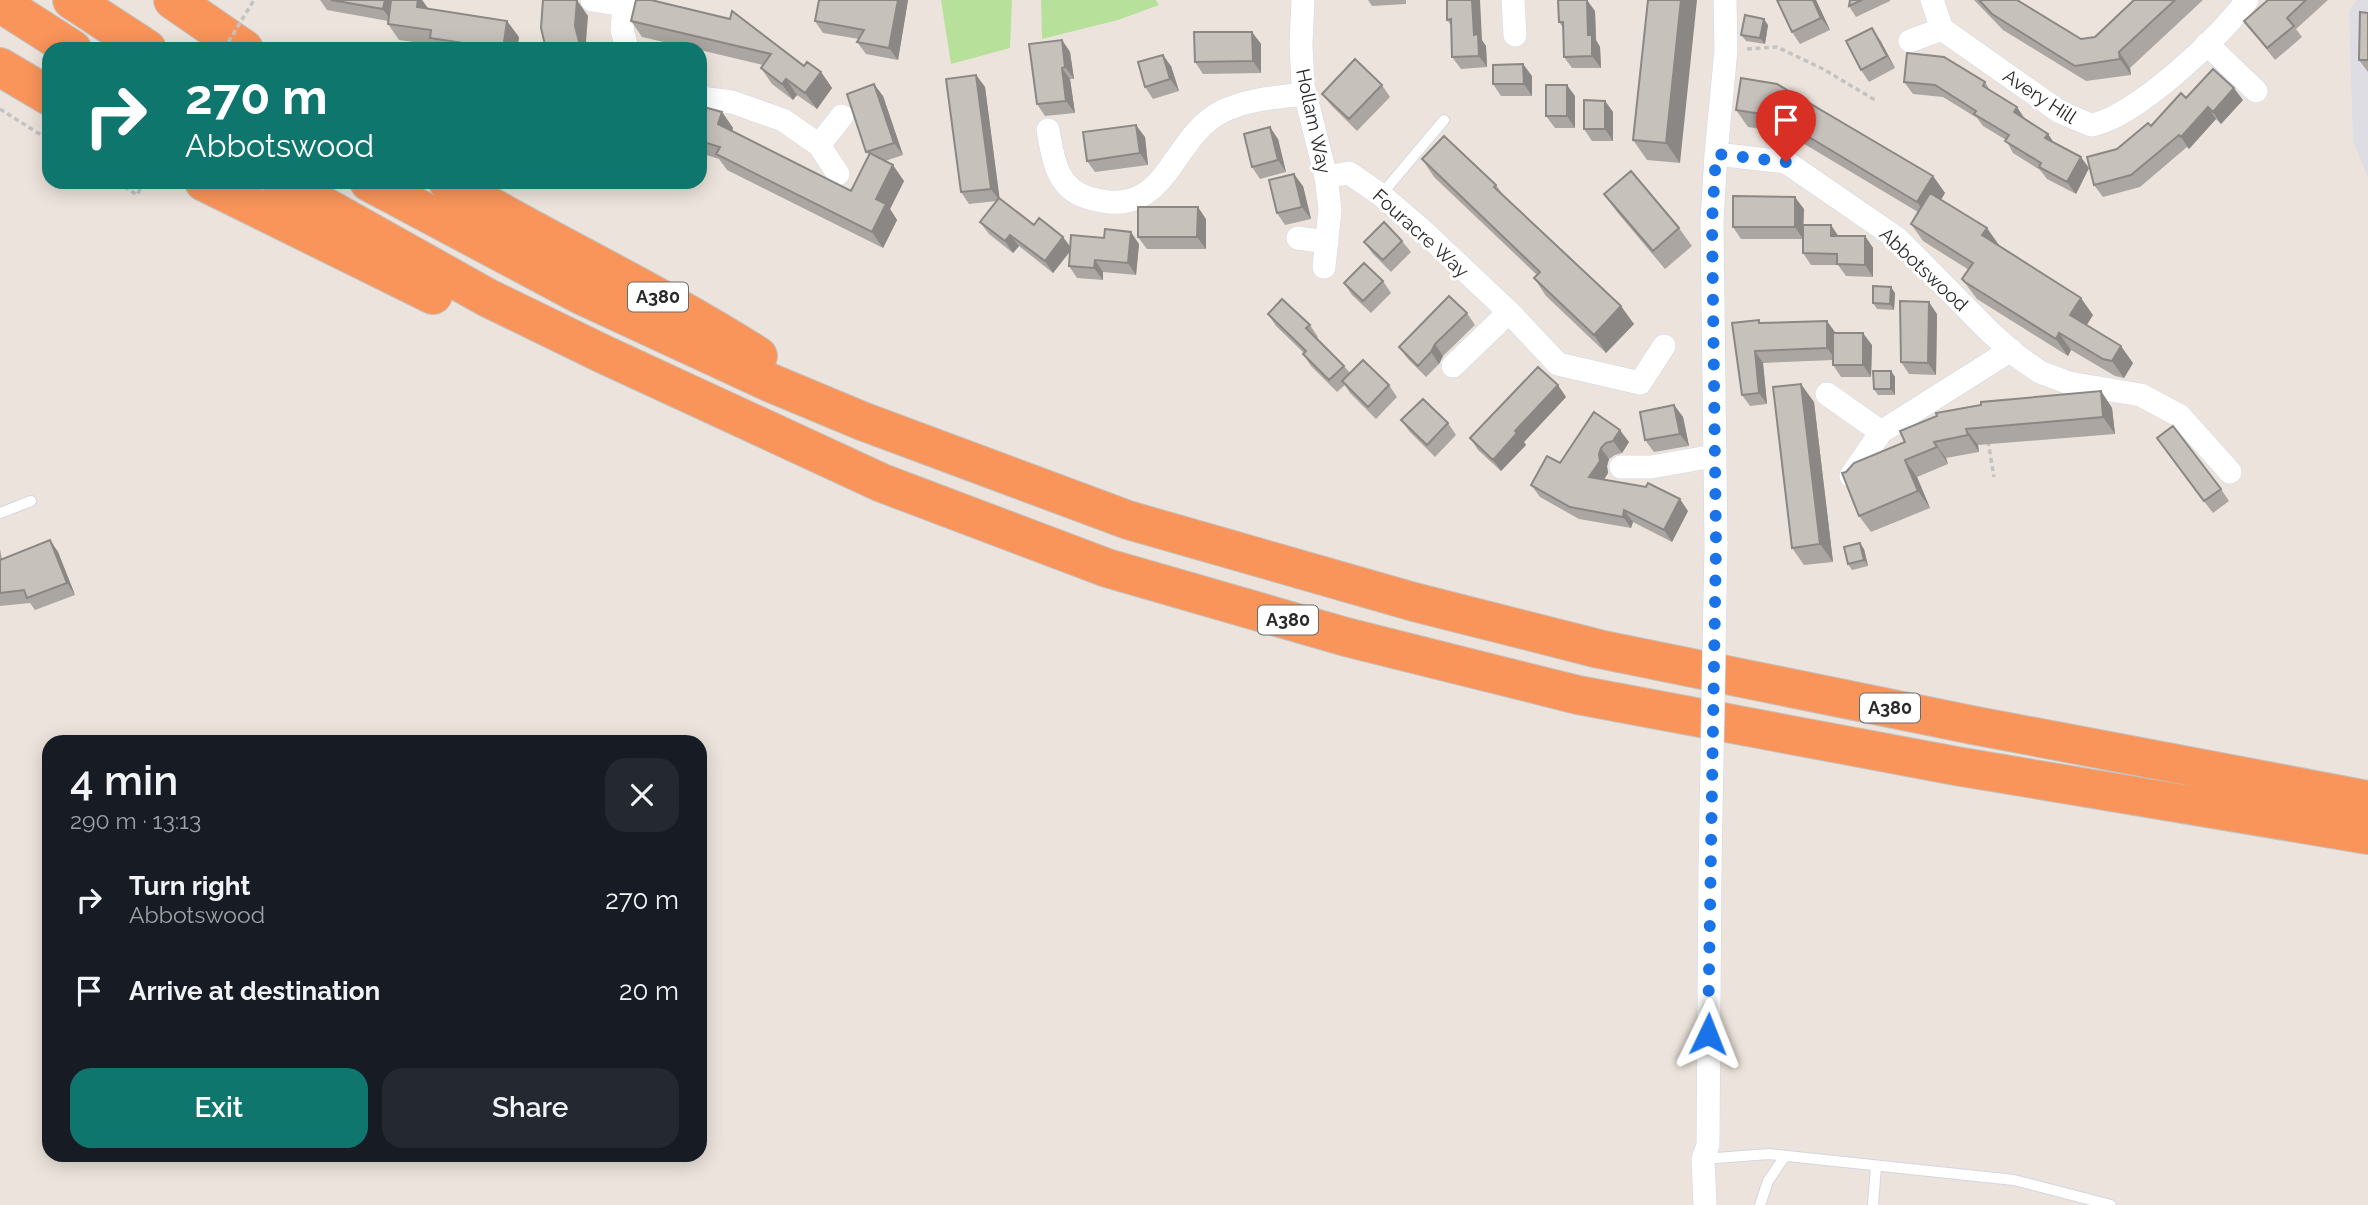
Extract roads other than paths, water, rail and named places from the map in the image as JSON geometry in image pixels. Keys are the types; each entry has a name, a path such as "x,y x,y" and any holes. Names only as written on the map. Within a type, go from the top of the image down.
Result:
{"highway":[{"path":"72,0 137,42"},
{"path":"173,0 234,42"},
{"path":"0,2 61,42"},
{"path":"0,67 42,92"},
{"name":"A380","path":"218,189 490,321 603,354"},
{"name":"A380","path":"293,189 488,298 603,354 882,483 1107,568 1346,637 1578,695 1956,766 2368,835"},
{"name":"A380","path":"382,189 582,295 701,351 862,421 1128,520 1414,602 1599,649 1999,731 2368,800"},
{"name":"A380","path":"461,189 709,325 862,421"}],"street":[{"path":"592,0 633,2 622,30 625,42"},
{"name":"Hollam Way","path":"1303,0 1301,44 1305,94 1326,177 1330,210 1324,267"},
{"path":"1513,0 1515,35"},
{"path":"1705,1205 1703,1160 1708,1145 1716,544 1712,221 1726,50 1725,0"},
{"path":"1910,41 1942,29 1932,0"},
{"name":"Avery Hill","path":"1942,29 2060,112 2091,125 2118,117 2186,66 2247,0"},
{"path":"2207,44 2256,90"},
{"path":"1048,130 1055,167 1066,184 1082,197 1105,203 1127,200 1143,195 1158,184 1204,124 1222,111 1273,97 1305,94"},
{"path":"707,99 732,102 783,120 819,145 838,174"},
{"path":"819,145 842,116"},
{"name":"Abbotswood","path":"1716,154 1786,162 1898,239 2011,350 2040,372 2069,383 2141,396 2180,416 2230,472"},
{"name":"Fouracre Way","path":"1326,177 1349,173 1381,195 1509,312 1558,364 1640,383 1664,346"},
{"path":"1298,238 1327,242"},
{"path":"1453,366 1509,312"},
{"path":"1851,476 1881,432 2011,350"},
{"path":"1827,394 1881,432"},
{"path":"1621,467 1651,467 1714,456"}],"lane":[{"path":"1381,195 1444,120"},
{"path":"0,513 31,501"},
{"path":"1703,1160 1769,1154 2014,1180 2111,1205"},
{"path":"1760,1205 1768,1181 1785,1156"},
{"path":"1873,1205 1876,1166"}]}
